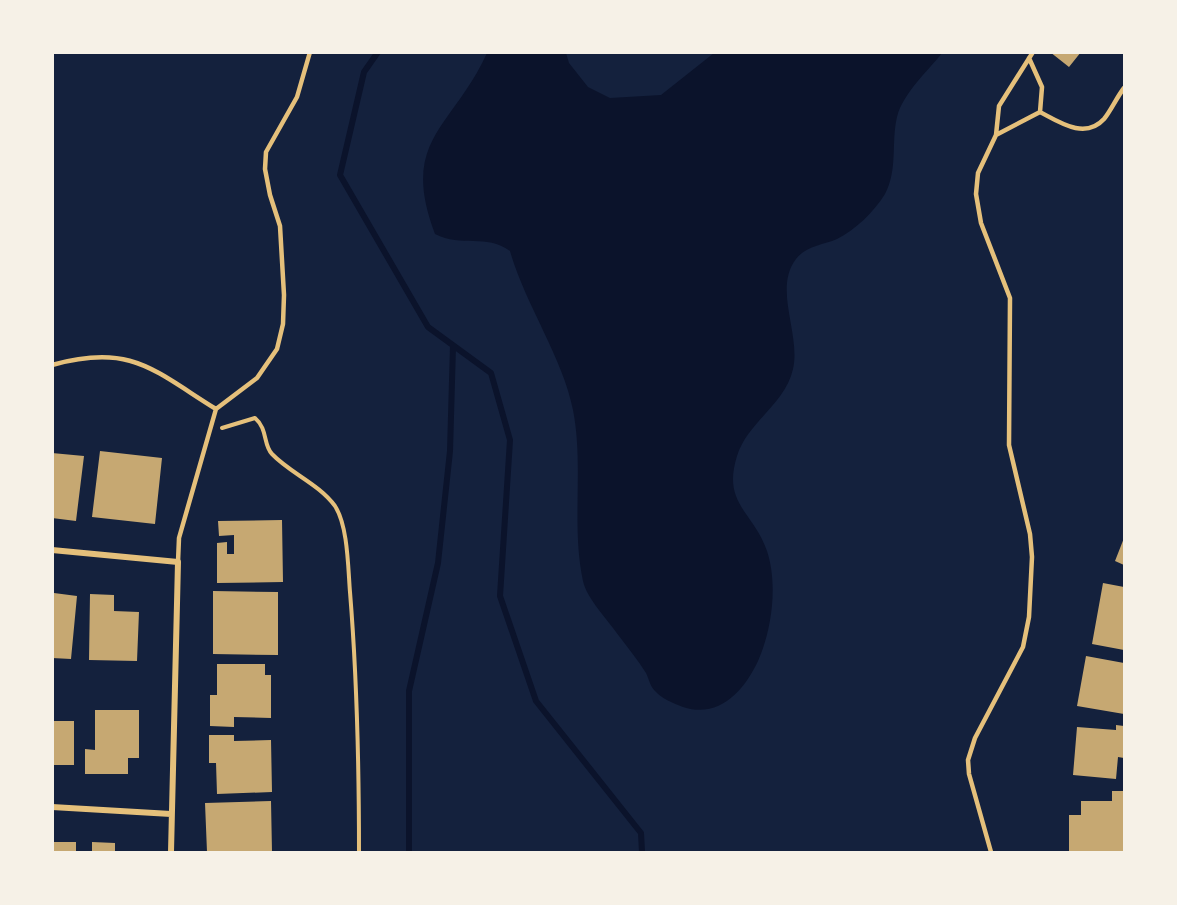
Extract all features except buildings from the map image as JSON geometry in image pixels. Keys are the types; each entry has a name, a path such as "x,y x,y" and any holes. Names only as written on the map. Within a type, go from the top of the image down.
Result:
{"street":[{"path":"52,550 178,562 171,852"},
{"path":"52,807 171,814"}],"lane":[{"path":"178,562 179,538 216,409 257,378 277,349 283,324 284,295 280,225 270,195 265,169 266,152 297,97 310,52"},
{"path":"1031,55 1042,87 1040,112"},
{"path":"991,852 969,774 968,760 975,738 1023,647 1029,617 1032,557 1030,534 1009,445 1010,298 981,223 976,194 978,173 996,135 999,106 1031,55"},
{"path":"1040,112 1070,128 1088,129 1104,119 1113,102 1125,88"},
{"path":"996,135 1040,112"},
{"path":"52,365 98,355 138,361 181,385 216,409"}],"path":[{"path":"211,422 223,428 255,418 262,424 270,452 308,481 334,506 340,519 348,556 353,626 359,852"}],"water":[{"path":"487,53 566,53 569,63 588,87 610,98 661,95 714,53 942,53 910,91 900,108 895,127 892,175 881,201 851,231 800,255 790,271 787,298 794,341 793,369 782,393 742,444 733,472 736,497 767,551 773,592 770,621 763,649 752,672 738,692 719,706 696,710 675,704 658,694 640,663 598,609 585,588 578,539 578,452 573,410 561,371 525,291 510,251 492,243 455,240 435,234 426,202 423,176 427,155 435,136 474,78"}],"waterway":[{"path":"378,52 364,72 340,175 428,327 491,373 510,440 500,596 536,701 641,833 642,852"},
{"path":"409,852 409,691 438,563 450,451 453,346"}]}
